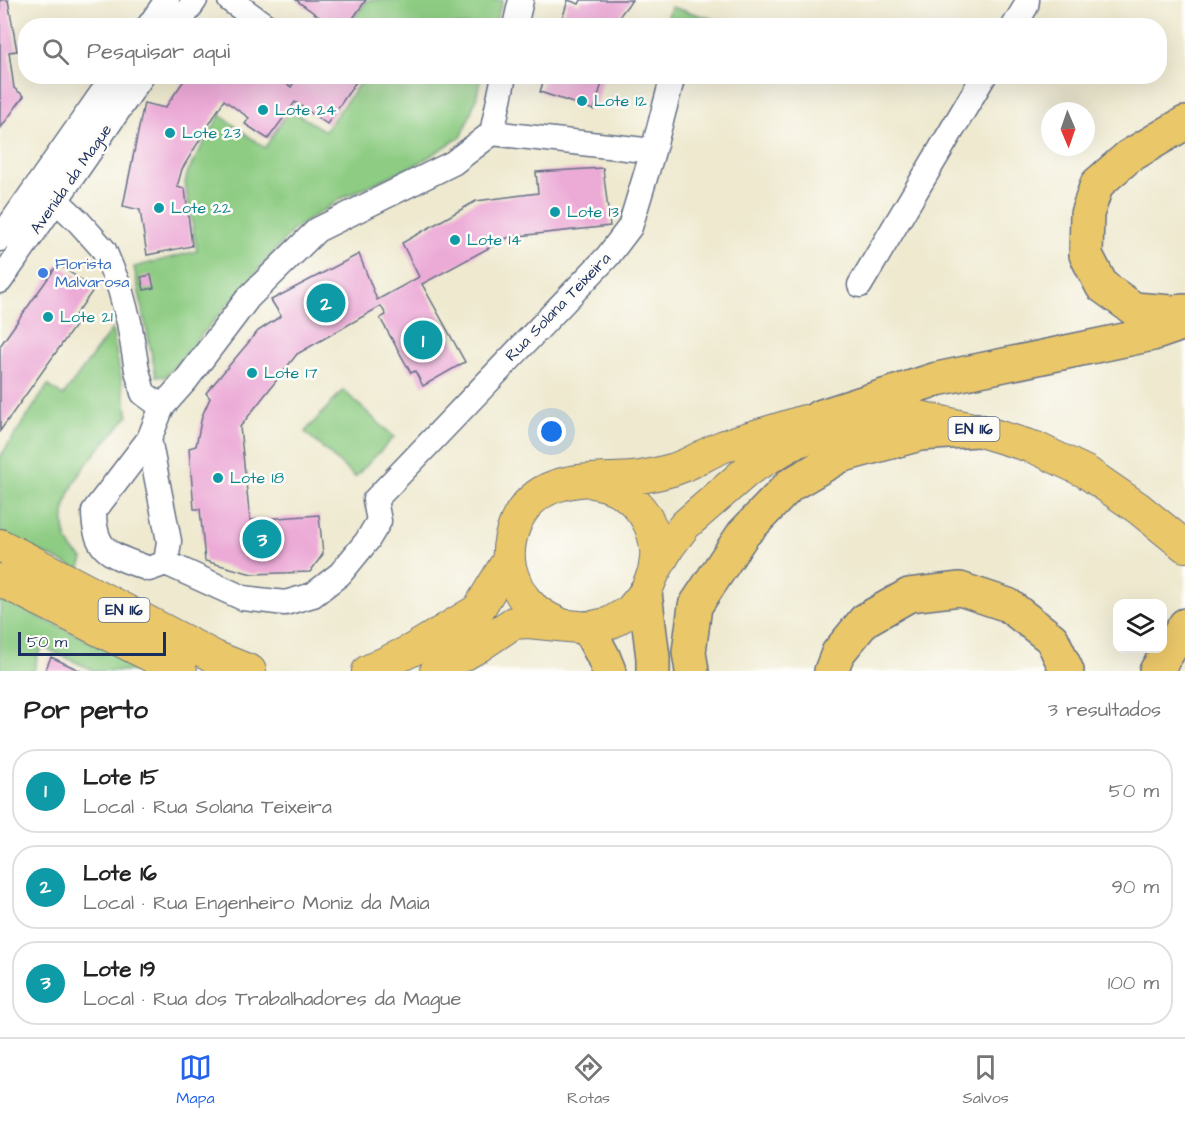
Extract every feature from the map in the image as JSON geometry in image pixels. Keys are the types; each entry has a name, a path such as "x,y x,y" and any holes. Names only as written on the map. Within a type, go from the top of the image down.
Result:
{"highway":[{"path":"1185,123 1128,156 1097,184 1087,214 1086,255 1102,286 1134,309 1185,311"},
{"path":"819,417 937,379 1153,334 1185,322"},
{"path":"692,671 689,652 695,606 743,534 790,485 840,456 920,434 977,430"},
{"path":"707,671 708,624 743,534"},
{"path":"650,583 655,667"},
{"path":"831,671 838,652 865,620 909,596 960,589 1008,605 1052,639 1067,671"},
{"path":"1156,671 1185,625"},
{"path":"576,627 603,656 609,671"}],"main road":[{"name":"EN 116","path":"580,480 635,478 671,471 722,447 819,417 930,404 1043,432 1092,458 1144,502 1185,546"},
{"name":"EN 116","path":"650,583 669,546 685,525 748,470 795,441 863,420 920,417 977,430 1036,448 1185,524"},
{"path":"436,671 513,623 528,622 576,627 610,623 630,611 650,583 656,549 651,527 640,508 624,493 603,483 580,480 557,485 536,496 520,514 511,536 509,560 514,582 526,602 543,617 576,627"},
{"name":"EN 116","path":"0,545 215,657 249,671"},
{"path":"368,671 412,650 478,610 509,560"},
{"name":"EN 116","path":"0,580 181,671"}],"street":[{"path":"155,18 167,0"},
{"path":"183,18 195,0"},
{"path":"230,0 255,18"},
{"path":"517,18 521,0"},
{"path":"1019,18 1027,0"},
{"name":"Avenida da Mague","path":"0,239 108,84"},
{"name":"Avenida da Mague","path":"0,281 136,84"},
{"path":"149,439 169,541 166,562 149,569 111,554 101,545 94,526 94,511 149,439 162,407 186,380 254,292 317,230 453,163 492,133 502,84"},
{"name":"Rua Solana Teixeira","path":"166,562 243,598 285,603 314,595 340,574 367,541 379,521 375,500 608,256 630,227 670,84"},
{"path":"860,285 979,84"},
{"path":"492,133 653,151"},
{"path":"56,200 104,250 120,289 143,393 162,407"}],"green space":[{"path":"367,0 503,0 497,18 354,18"},
{"path":"671,7 710,18 667,18"},
{"path":"359,84 479,84 462,136 419,163 342,198 293,230 165,377 156,376 134,267 197,251 185,183 188,171 220,115 265,148 289,109 325,131"},
{"path":"112,329 128,416 91,459 70,492 65,510 64,528 70,546 83,559 79,570 0,533 0,457 48,385 63,396"},
{"path":"343,390 394,437 355,477 305,432"},
{"path":"0,598 153,671 95,671 43,647 38,654 34,671 0,671"}],"building":[{"path":"0,0 8,0 17,51 9,52 14,88 24,96 0,129"},
{"path":"296,0 366,0 353,18 321,18"},
{"path":"568,0 579,4 581,0 632,0 620,18 562,18"},
{"path":"182,84 287,84 291,87 293,84 354,84 327,124 295,102 268,139 245,124 249,118 224,100 182,169 177,187 185,189 192,246 147,255 140,210 123,206 144,103 165,108"},
{"name":"Lote 12","path":"542,84 602,84 594,110 540,92"},
{"path":"603,168 610,226 509,237 422,284 465,362 423,386 415,371 411,373 380,318 386,315 381,306 297,354 240,427 250,520 319,515 323,554 310,572 252,574 205,561 200,509 194,509 189,448 196,446 202,416 210,398 206,393 258,331 281,316 271,300 359,254 377,300 419,277 402,243 476,201 538,193 536,172"},
{"name":"Lote 21","path":"58,264 94,289 74,317 77,323 0,431 0,346"},
{"path":"151,275 154,288 144,290 141,277"},
{"path":"51,657 81,671 45,671"}],"place":[{"name":"Lote 12","path":"582,101"},
{"name":"Lote 24","path":"263,110"},
{"name":"Lote 23","path":"170,133"},
{"name":"Lote 22","path":"159,208"},
{"name":"Lote 13","path":"555,212"},
{"name":"Lote 14","path":"455,240"},
{"name":"Florista Malvarosa","path":"43,273"},
{"name":"Lote 16","path":"326,303"},
{"name":"Lote 21","path":"48,317"},
{"name":"Lote 15","path":"423,340"},
{"name":"Lote 17","path":"252,373"},
{"name":"Lote 18","path":"218,478"},
{"name":"Lote 19","path":"262,539"}]}
